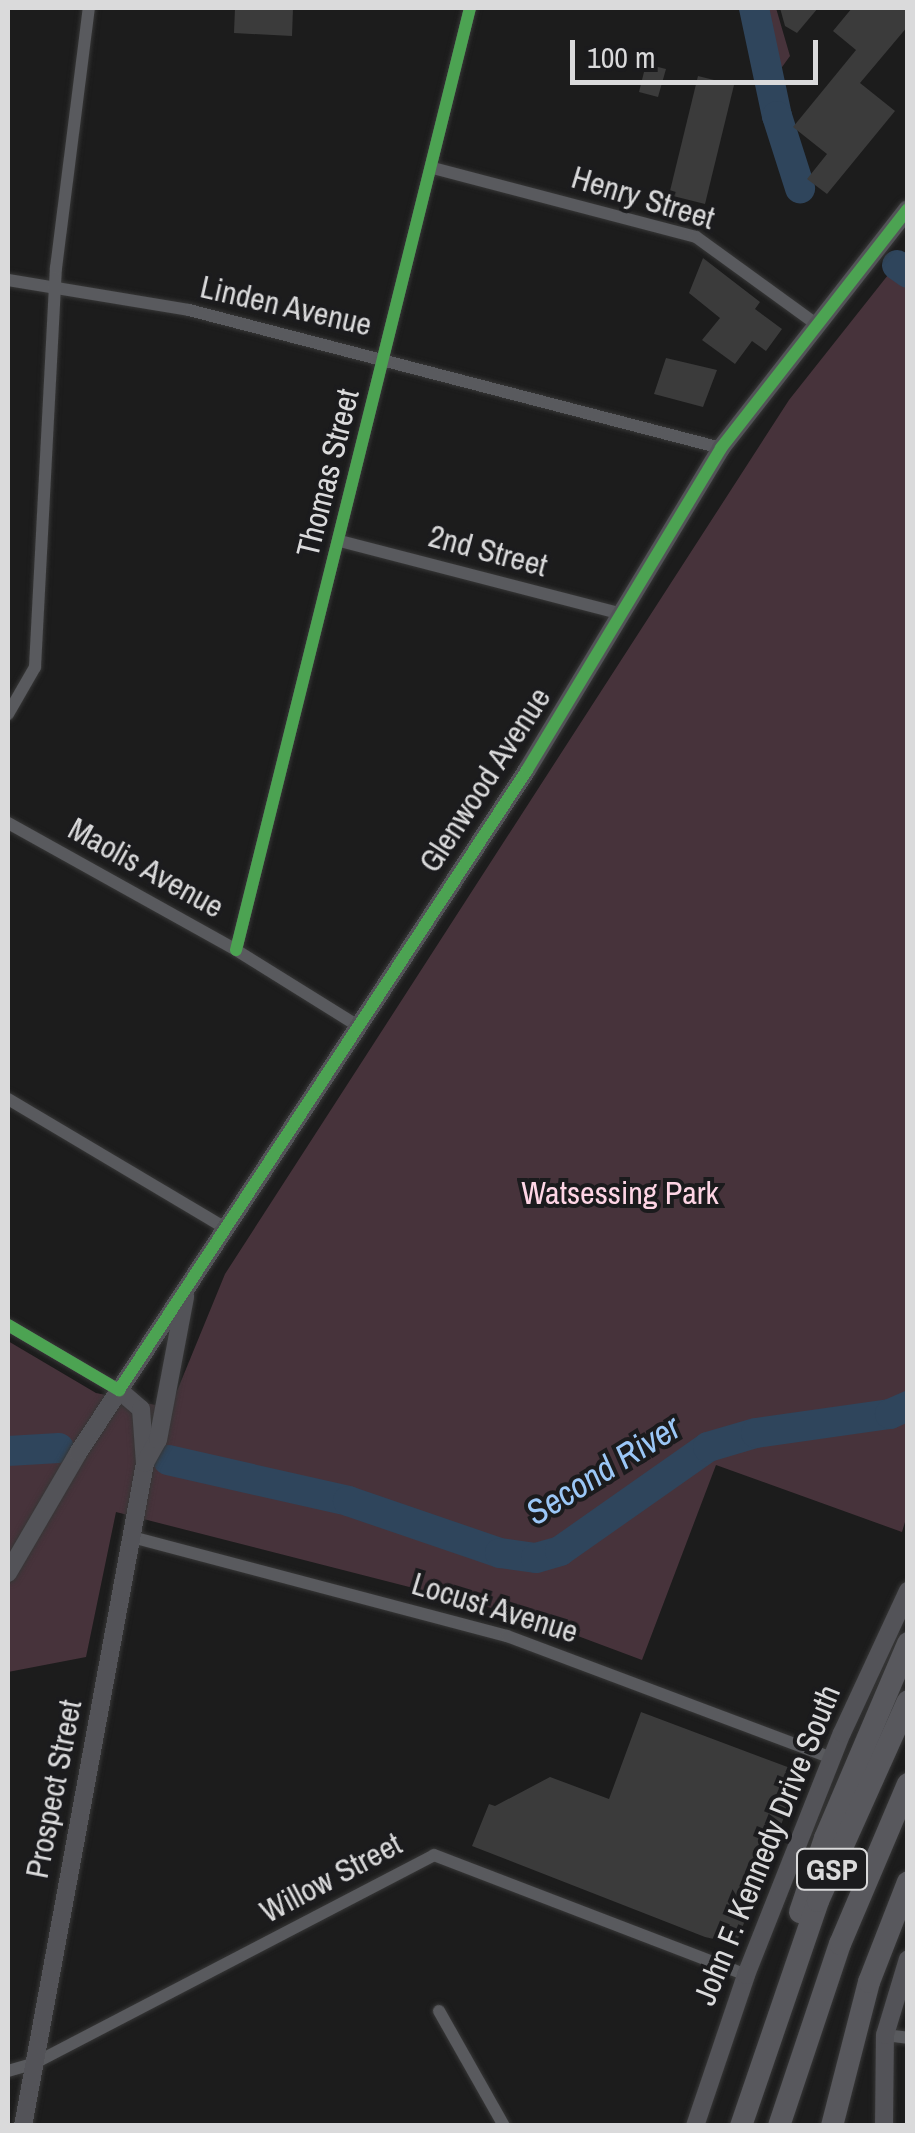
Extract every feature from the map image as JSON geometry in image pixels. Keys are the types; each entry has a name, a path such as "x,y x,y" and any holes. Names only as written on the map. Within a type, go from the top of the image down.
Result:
{"highway":[{"path":"767,2042 815,1864 908,1643"},
{"name":"GSP","path":"741,2126 767,2042 830,1873 908,1702"},
{"name":"GSP","path":"779,2126 840,1944 908,1784"},
{"path":"832,2126 869,1982 908,1882"}],"street":[{"path":"8,714 36,667 54,288 90,8"},
{"name":"Thomas Street","path":"236,950 470,8"},
{"name":"Henry Street","path":"433,168 696,237 816,324"},
{"name":"Glenwood Avenue","path":"8,1573 119,1390 622,614 722,448 908,209"},
{"name":"Linden Avenue","path":"8,280 189,310 722,448"},
{"name":"2nd Street","path":"340,541 622,614"},
{"name":"Maolis Avenue","path":"8,823 236,950 358,1026"},
{"path":"8,1099 226,1228"},
{"name":"Prospect Street","path":"145,1463 158,1440 187,1287"},
{"path":"8,1324 119,1390"},
{"name":"Prospect Street","path":"22,2126 145,1463 141,1409 119,1390"},
{"name":"Locust Avenue","path":"132,1537 507,1636 832,1758"},
{"name":"John F. Kennedy Drive South","path":"694,2126 746,1974 832,1758 908,1591"},
{"name":"Willow Street","path":"8,2071 33,2064 434,1855 746,1974"},
{"path":"884,2126 886,2035 908,1959"},
{"path":"438,2011 504,2126"},
{"path":"886,2035 908,2038"}],"green space":[{"path":"739,8 776,8 790,56 777,74 773,133"},
{"name":"Watsessing Park","path":"907,251 908,1512 902,1532 716,1465 642,1660 527,1617 116,1512 86,1657 8,1672 8,1341 96,1393 170,1408 225,1274 789,400"}],"building":[{"path":"235,8 293,8 292,36 234,33"},
{"path":"780,8 818,8 797,33 785,26"},
{"path":"852,8 908,8 908,26 860,83 895,111 827,194 807,179 827,154 793,127 856,50 833,31"},
{"path":"646,64 666,69 658,97 639,92"},
{"path":"698,76 734,85 705,204 669,195"},
{"path":"703,258 760,302 755,309 782,329 766,351 752,341 735,364 702,340 720,318 689,293"},
{"path":"666,358 717,370 703,407 654,394"},
{"path":"641,1712 801,1772 736,1944 705,1937 472,1846 489,1804 495,1806 550,1777 609,1799"}],"waterway":[{"path":"754,8 777,116 800,188"},
{"path":"897,265 908,273"},
{"name":"Second River","path":"168,1460 348,1501 500,1553 536,1558 560,1551 708,1447 756,1433 890,1414 908,1406"},
{"name":"Second River","path":"8,1451 59,1448"}],"cycle path":[{"path":"236,950 470,8"},
{"path":"8,1325 119,1390 527,770 721,448 908,209"}]}
